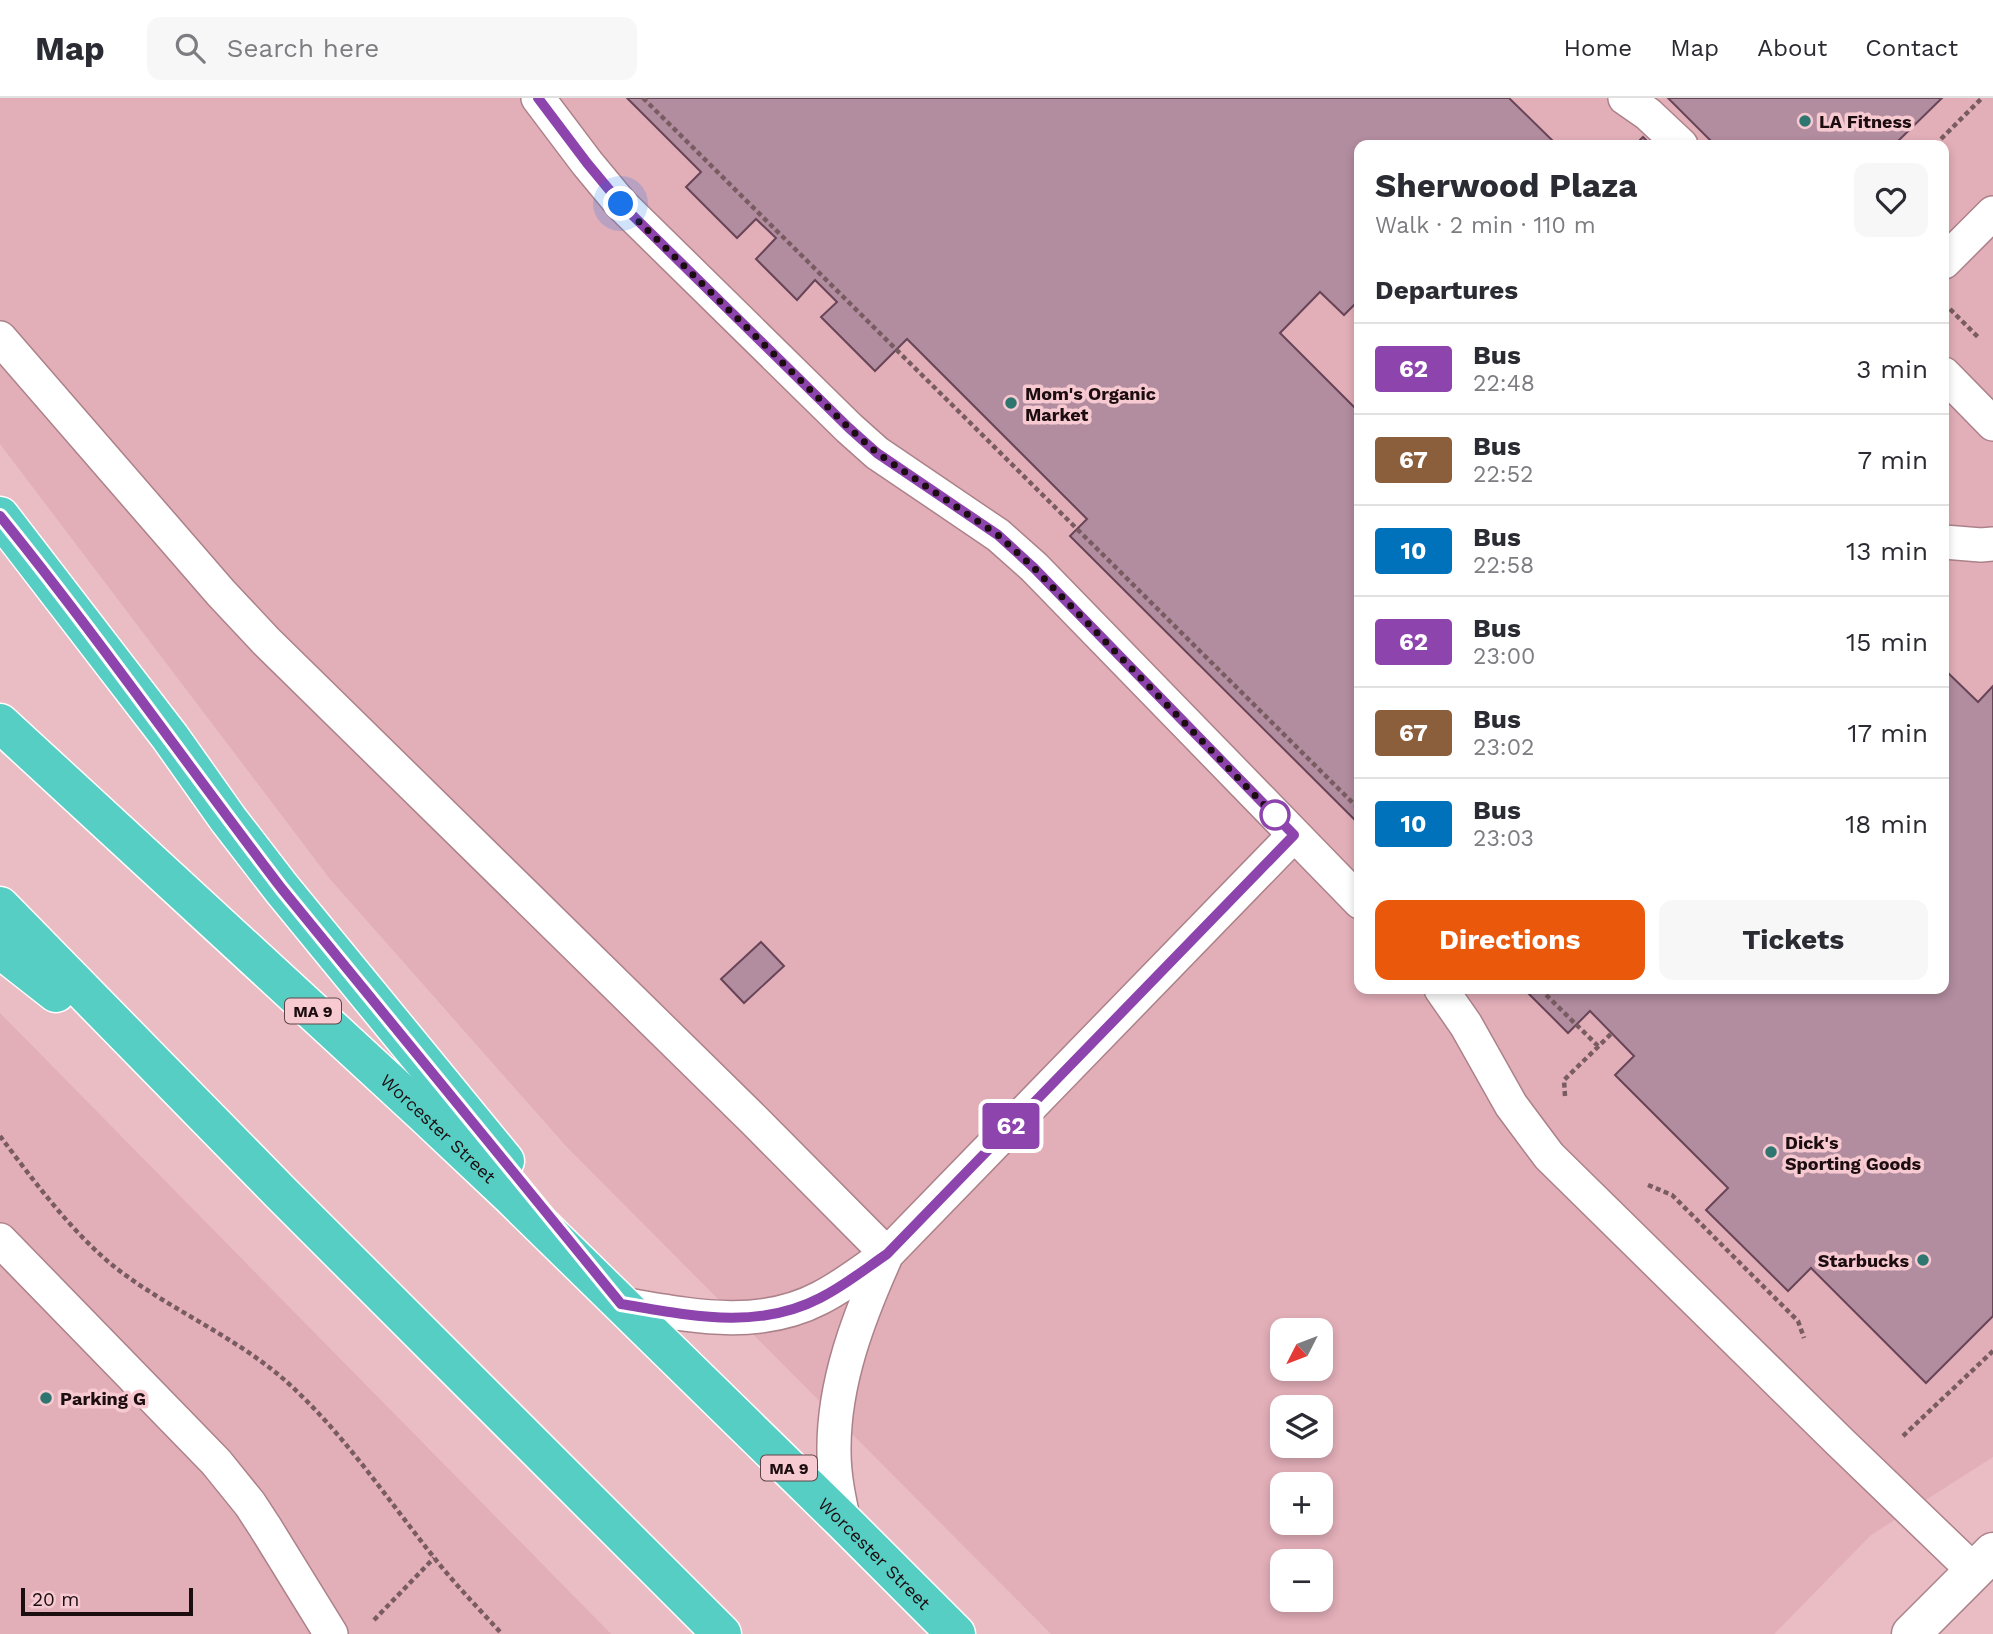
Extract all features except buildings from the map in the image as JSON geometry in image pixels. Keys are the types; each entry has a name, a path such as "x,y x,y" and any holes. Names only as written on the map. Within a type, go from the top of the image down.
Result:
{"highway":[{"path":"0,516 170,737 282,889 621,1304"},
{"path":"0,554 170,737"},
{"name":"Worcester Street","path":"0,723 423,1112 956,1634"},
{"path":"0,906 281,1193 722,1634"},
{"path":"0,949 53,989 281,1193"}],"street":[{"path":"1911,1634 1983,1562"}],"lane":[{"path":"538,98 621,204 839,419 877,453 998,535 1025,559 1354,896"},
{"path":"1625,98 1648,114 1676,140"},
{"path":"1949,257 1993,213"},
{"path":"0,338 221,593 266,641 887,1254"},
{"path":"1949,379 1993,424"},
{"path":"1949,542 1993,544"},
{"path":"621,1304 730,1319 774,1315 818,1299 840,1287 887,1254 1294,835"},
{"path":"1444,994 1466,1025 1511,1105 1549,1156 1840,1442 1983,1562"},
{"path":"0,1240 178,1421 225,1473 265,1527 324,1631"},
{"path":"844,1522 835,1476 834,1421 840,1388 859,1321 887,1254"}],"path":[{"path":"643,98 1354,804"},
{"path":"1940,140 1982,98"},
{"path":"1949,307 1984,344"},
{"path":"1545,994 1598,1046"},
{"path":"1566,1101 1563,1080 1611,1034"},
{"path":"0,1136 78,1232 115,1267 251,1355 304,1398 349,1449 434,1558 502,1634"},
{"path":"1637,1179 1672,1195 1798,1321 1807,1345"},
{"path":"1897,1442 1993,1351"},
{"path":"369,1625 434,1558"}],"shaded area":[{"path":"0,98 1993,98 1993,1457 1871,1535 1774,1634 1051,1634 566,1146 330,879 0,444"},
{"path":"0,1013 611,1634 0,1634"}],"bus line":[{"name":"62","path":"0,516 170,737 282,889 621,1304 730,1319 774,1315 818,1299 887,1254 1294,835 1034,568 998,535 877,453 830,410 621,204 538,98"}],"place":[{"name":"LA Fitness","path":"1805,121"},
{"name":"Mom's Organic Market","path":"1011,403"},
{"name":"Dick's Sporting Goods","path":"1771,1152"},
{"name":"Starbucks","path":"1923,1260"},
{"name":"Parking G","path":"46,1398"}],"route":[{"path":"621,204 877,453 998,535 1034,568 1276,817 1275,815"}]}
